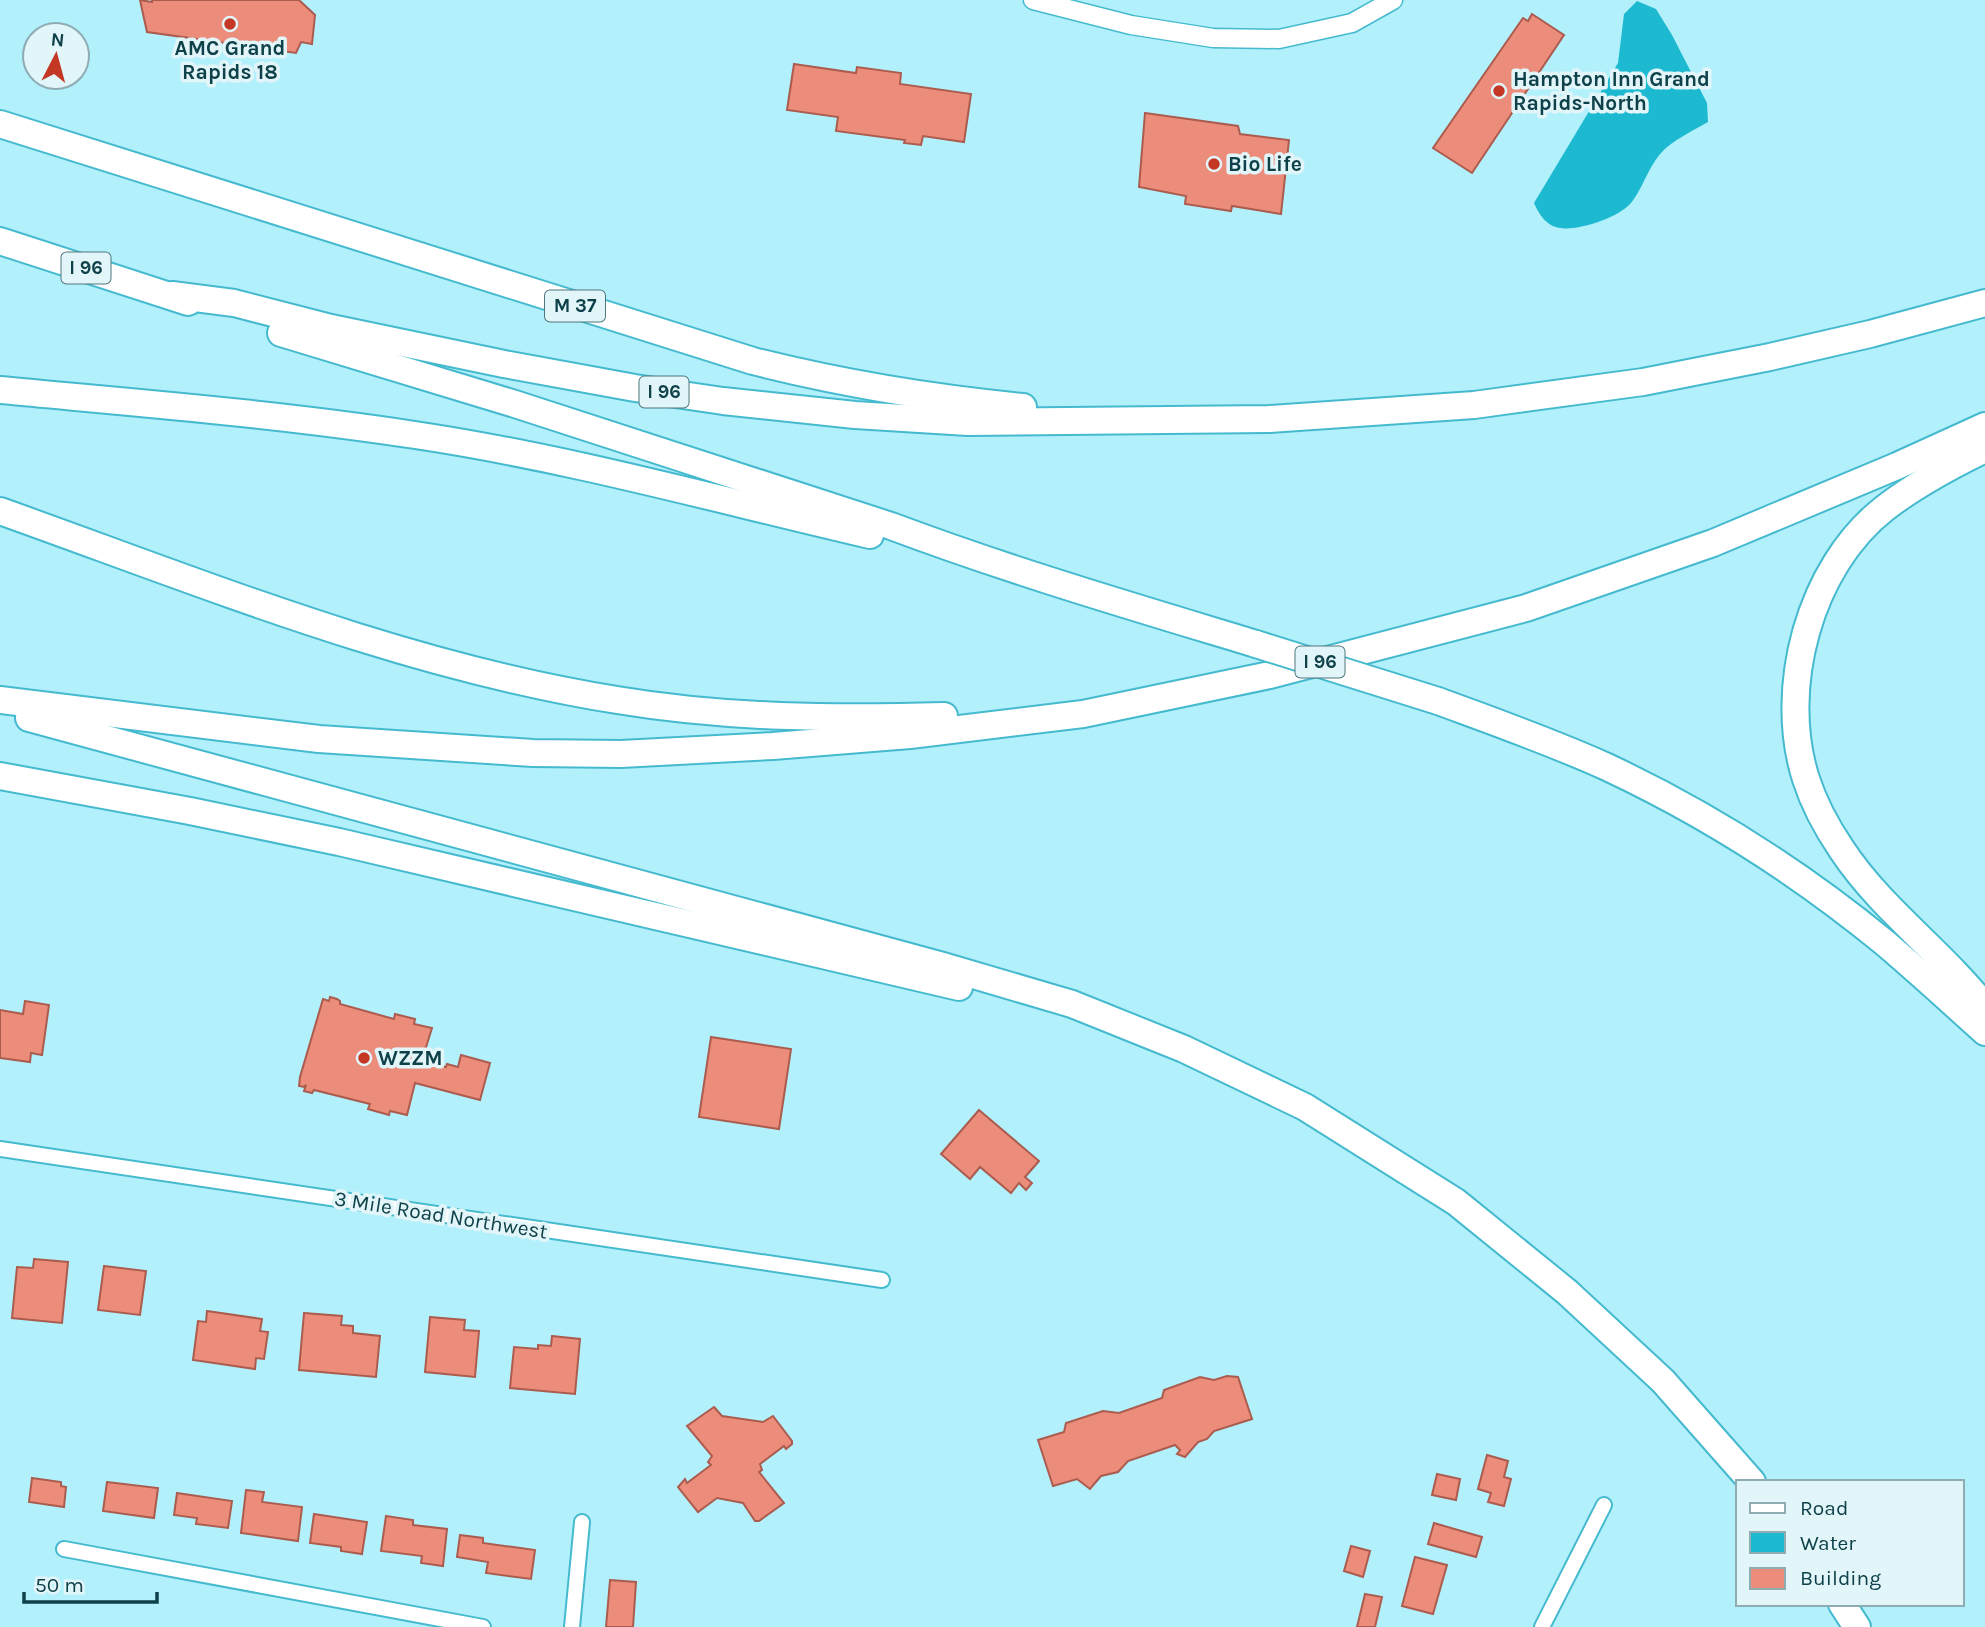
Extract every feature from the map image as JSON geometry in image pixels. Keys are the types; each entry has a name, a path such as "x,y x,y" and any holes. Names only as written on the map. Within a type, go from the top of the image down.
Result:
{"highway":[{"name":"M 37","path":"0,124 753,361 833,381 920,396 1164,421"},
{"name":"I 96","path":"0,241 172,295 234,303 331,328 504,364 723,401 855,415 968,422 1269,419 1474,405 1643,382 1770,357 1985,303"},
{"path":"172,295 223,315 515,404 937,543 1438,701 1543,739 1607,767 1732,835 1847,914 1985,1031"},
{"path":"0,390 299,420 416,435 602,470 876,536 937,543"},
{"name":"I 96","path":"0,700 318,739 533,753 621,754 773,746 910,736 1083,714 1270,675 1526,608 1713,543 1897,466 1985,425"},
{"path":"1985,449 1929,478 1885,508 1848,549 1826,581 1807,630 1798,670 1795,713 1806,779 1821,815 1842,851 1872,888 1985,1007"},
{"path":"0,511 358,637 452,665 618,700 715,712 808,718 1083,714"},
{"path":"0,710 943,966 1072,1004 1184,1049 1305,1107 1456,1202 1567,1292 1644,1363 1750,1480"},
{"path":"0,776 338,842 953,987 1072,1004"},
{"path":"1843,1606 1857,1627"}],"street":[{"path":"1033,0 1131,25 1213,38 1279,38 1352,23 1393,0"},
{"name":"3 Mile Road Northwest","path":"0,1149 882,1280"},
{"path":"1542,1627 1604,1505"},
{"path":"572,1627 582,1522"},
{"path":"64,1549 483,1627"}],"water":[{"path":"1637,1 1656,9 1672,35 1707,103 1708,122 1660,154 1636,197 1625,209 1587,225 1555,227 1544,219 1534,203 1618,63 1624,14"}],"building":[{"name":"AMC Grand Rapids 18","path":"140,0 299,0 315,15 312,44 301,42 296,53 147,32"},
{"name":"Hampton Inn Grand Rapids-North","path":"1532,14 1564,35 1472,173 1433,148 1523,18 1528,21"},
{"path":"794,64 856,73 857,67 901,73 900,84 971,94 964,142 923,136 921,145 904,143 905,140 836,131 838,117 787,110"},
{"name":"Bio Life","path":"1145,113 1238,126 1240,134 1289,140 1281,214 1232,206 1231,211 1185,204 1186,196 1139,187"},
{"name":"WZZM","path":"330,997 340,1001 340,1004 394,1019 395,1014 415,1019 414,1024 432,1028 422,1060 446,1067 447,1064 458,1067 461,1055 490,1063 480,1100 415,1083 407,1115 390,1111 389,1115 368,1109 370,1104 314,1090 312,1093 304,1091 306,1085 299,1086 300,1077 323,999 329,1001"},
{"path":"25,1001 49,1005 42,1055 31,1053 30,1062 0,1058 0,1010 23,1014"},
{"path":"711,1037 791,1049 779,1129 699,1117"},
{"path":"979,1110 1039,1161 1025,1177 1032,1183 1026,1190 1019,1183 1011,1193 980,1167 970,1179 941,1154"},
{"path":"34,1259 68,1262 62,1323 12,1318 17,1267 33,1268"},
{"path":"104,1266 146,1271 140,1315 98,1310"},
{"path":"207,1311 262,1319 260,1331 268,1332 264,1359 256,1358 255,1369 193,1360 198,1321 206,1322"},
{"path":"304,1313 342,1316 341,1325 353,1326 353,1333 380,1336 376,1377 299,1370"},
{"path":"430,1317 465,1320 464,1330 479,1331 475,1377 425,1372"},
{"path":"552,1336 580,1339 575,1394 510,1388 514,1347 538,1349 538,1345 551,1346"},
{"path":"1227,1376 1238,1377 1252,1419 1214,1431 1207,1439 1198,1442 1185,1457 1177,1454 1180,1450 1175,1445 1128,1461 1118,1472 1101,1476 1090,1489 1077,1479 1053,1486 1038,1440 1064,1432 1066,1423 1103,1411 1119,1413 1162,1398 1164,1390 1200,1377 1214,1380"},
{"path":"714,1407 722,1416 763,1422 773,1416 792,1441 786,1449 784,1446 760,1464 762,1470 759,1472 784,1503 759,1521 755,1521 743,1503 717,1498 698,1512 678,1487 685,1479 687,1483 711,1465 708,1462 712,1456 687,1426"},
{"path":"1487,1455 1508,1461 1504,1477 1511,1479 1504,1506 1488,1502 1491,1493 1478,1489"},
{"path":"1437,1474 1460,1479 1456,1500 1432,1495"},
{"path":"32,1478 61,1482 61,1486 66,1487 64,1507 29,1502"},
{"path":"107,1482 158,1488 154,1518 103,1511"},
{"path":"246,1490 264,1492 262,1502 302,1507 298,1541 241,1533"},
{"path":"177,1493 232,1501 228,1528 196,1524 197,1518 174,1515"},
{"path":"314,1514 367,1522 362,1554 341,1551 341,1547 310,1543"},
{"path":"386,1516 413,1520 413,1525 447,1529 443,1566 421,1563 422,1556 381,1551"},
{"path":"1434,1523 1482,1537 1476,1557 1428,1544"},
{"path":"460,1535 483,1538 483,1543 535,1550 531,1579 486,1573 488,1562 457,1557"},
{"path":"1351,1546 1370,1551 1363,1577 1344,1571"},
{"path":"1415,1557 1447,1565 1433,1614 1402,1606"},
{"path":"610,1580 636,1582 633,1627 606,1627"},
{"path":"1365,1594 1382,1597 1375,1627 1357,1627"}],"place":[{"name":"AMC Grand Rapids 18","path":"230,24"},
{"name":"Hampton Inn Grand Rapids-North","path":"1499,91"},
{"name":"Bio Life","path":"1214,164"},
{"name":"WZZM","path":"364,1058"}]}
